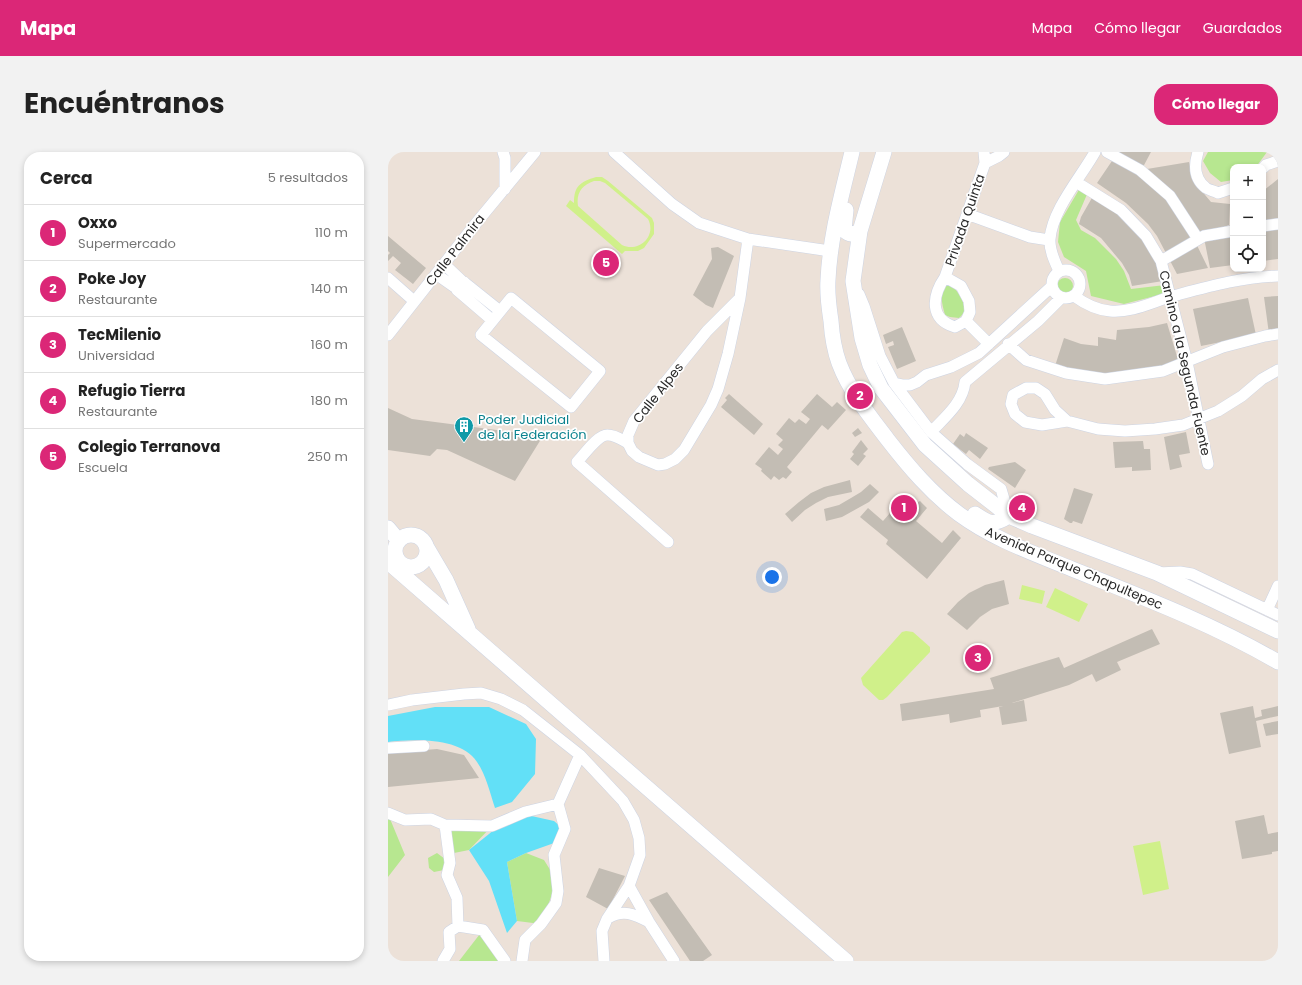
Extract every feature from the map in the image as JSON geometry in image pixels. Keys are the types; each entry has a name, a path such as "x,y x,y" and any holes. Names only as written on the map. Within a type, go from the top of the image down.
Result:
{"main road":[{"path":"852,152 854,170 843,227 844,230 850,234 860,231"},
{"name":"Avenida Parque Chapultepec","path":"852,152 832,232 830,251 828,301 834,348 839,364 858,402 907,463 929,488 959,514 994,536 1172,609 1255,648 1278,662"},
{"name":"Avenida Parque Chapultepec","path":"884,152 860,231 853,281 862,338 870,365 881,388 925,446 968,484 1009,516 1157,573 1278,631"},
{"path":"929,488 955,500 988,522 998,523 1009,516"},
{"path":"388,528 399,541"},
{"path":"426,546 427,554 417,566 406,566 401,564 396,555 396,545 403,537 413,535 422,540 426,546 446,580 470,634"},
{"path":"388,562 846,961"}],"street":[{"name":"Calle Palmira","path":"388,335 476,222 535,152"},
{"path":"614,152 672,204 699,223 748,239 830,251"},
{"name":"Privada Quinta","path":"945,277 961,286 968,301 970,312 966,321 955,327 940,319 934,300 945,277 967,214 984,157 999,156 1004,152"},
{"path":"1059,271 1053,257 1049,240 1054,223 1067,196 1095,152"},
{"path":"1107,152 1140,170 1170,196 1198,239"},
{"path":"1198,152 1194,164 1198,179 1206,188 1218,193 1230,189"},
{"path":"504,155 522,168"},
{"path":"504,155 504,189"},
{"path":"1266,165 1278,161"},
{"name":"Camino a la Segunda Fuente","path":"1076,182 1121,210 1146,236 1161,260 1187,362 1208,464"},
{"path":"967,214 1030,237 1049,240"},
{"path":"1266,226 1278,224"},
{"path":"1161,260 1204,236 1230,232"},
{"path":"668,542 577,462 598,438 606,435 614,436 628,443 632,451 639,457 658,465 665,464 676,459 684,450 711,405 718,388 728,354 740,298 748,239"},
{"path":"444,264 460,285 492,320"},
{"path":"894,383 903,385 918,382 926,375 951,367 979,353 1051,287 1053,278 1059,271 1071,271 1076,274 1079,279 1080,285 1078,291 1070,298 1061,298 1053,292 1051,287"},
{"path":"436,274 460,285 500,311"},
{"path":"1074,296 1085,305 1111,311 1138,309 1171,297 1231,281 1278,276"},
{"path":"388,278 414,301"},
{"path":"853,281 864,306 880,356 894,383 931,432 967,464 1001,490 1009,516"},
{"path":"511,298 600,371 571,407 481,335 492,320 511,298"},
{"name":"Calle Alpes","path":"628,443 628,435 634,421 706,331 740,298"},
{"path":"931,432 956,405 963,394 965,382 1008,344 1038,321 1061,298"},
{"path":"1028,309 1038,321"},
{"path":"966,321 989,344"},
{"path":"1008,344 1026,360 1066,373 1105,379 1163,371 1223,347 1278,334"},
{"path":"979,353 988,362"},
{"path":"1067,421 1055,410 1045,394 1036,388 1026,388 1014,395 1011,404 1015,414 1025,422 1042,425 1067,421 1098,429 1125,431 1155,429 1176,426 1218,411 1236,400 1262,379 1278,370"},
{"path":"1157,573 1180,572 1192,574 1278,615"},
{"path":"1267,610 1278,586"},
{"path":"388,705 419,699 481,693 501,699 523,710 580,755 623,801 634,820 639,838 640,854 630,886 607,919 602,931 604,961"},
{"path":"388,748 424,746"},
{"path":"522,961 525,940 541,924 556,902 558,891 554,855 565,829 558,804 580,755"},
{"path":"388,813 405,820 431,819 445,826 492,826 525,812 558,804"},
{"path":"445,826 450,863 447,874 457,898 458,926"},
{"path":"630,886 649,922 674,961"},
{"path":"607,919 615,914 626,913 635,914 649,922"},
{"path":"443,961 450,949 449,932 458,926 483,930 505,961"}],"green space":[{"path":"1208,152 1267,152 1258,164 1230,164 1230,180 1221,182 1210,173 1203,161"},
{"path":"602,177 652,218 654,223 654,234 644,248 638,251 625,251 622,254 566,206 570,200 574,203 575,192 579,186 590,179","holes":["594,181 605,183 648,219 650,231 648,237 640,245 634,247 622,245 578,206 579,193 583,187"]},
{"path":"1080,188 1088,192 1076,220 1081,230 1095,238 1116,259 1124,271 1131,289 1165,285 1167,293 1124,304 1091,296 1086,271 1064,257 1058,242 1060,222"},
{"path":"1065,278 1072,283 1073,286 1068,293 1065,294 1058,289 1057,286 1062,279"},
{"path":"948,282 958,292 962,299 965,312 959,318 945,315 942,302 942,293"},
{"path":"1022,585 1045,591 1042,604 1019,599"},
{"path":"1055,588 1088,604 1079,622 1046,607"},
{"path":"902,632 913,632 930,647 930,652 887,697 883,700 879,700 863,685 861,678"},
{"path":"388,814 405,855 388,877"},
{"path":"445,825 492,826 469,850 449,854"},
{"path":"1160,841 1169,889 1143,895 1133,846"},
{"path":"437,853 449,862 444,870 434,872 429,868 428,858"},
{"path":"526,853 544,860 557,881 541,924 517,921 507,862"},
{"path":"483,930 505,961 459,961"}],"water":[{"path":"435,707 489,707 526,724 536,739 535,774 512,802 495,808 488,784 480,767 470,754 460,748 449,744 423,740 388,742 388,716"},
{"path":"527,815 554,821 561,827 557,842 526,853 507,862 517,921 507,933 489,881 469,850 494,830"}],"building":[{"path":"1118,152 1151,152 1143,167"},
{"path":"1114,158 1162,191 1191,233 1208,268 1177,274 1157,236 1148,224 1126,203 1097,183"},
{"path":"1189,162 1192,176 1200,189 1211,202 1230,204 1229,225 1200,236 1160,182 1147,169"},
{"path":"1278,179 1278,218 1266,220 1266,200 1266,189"},
{"path":"1093,196 1108,204 1149,243 1163,281 1132,286 1129,275 1122,263 1101,238 1079,224 1081,217"},
{"path":"1278,226 1278,259 1266,261 1266,228"},
{"path":"1230,234 1230,265 1210,268 1204,238"},
{"path":"388,236 426,268 413,284 395,270 401,263 393,256 388,261 388,255 390,253 388,251"},
{"path":"718,247 734,256 713,308 706,305 693,295 712,259 711,248"},
{"path":"1278,296 1278,333 1269,334 1264,297"},
{"path":"1248,298 1256,335 1201,346 1193,309"},
{"path":"1167,323 1179,363 1113,376 1055,366 1064,338 1081,344 1098,346 1098,337 1116,340 1117,330 1149,327"},
{"path":"902,327 916,361 897,369 888,347 894,345 893,341 886,344 883,335"},
{"path":"729,394 763,424 754,435 721,407 727,400 725,398"},
{"path":"817,394 832,407 837,402 846,410 828,430 822,425 787,467 792,472 786,479 783,477 779,480 774,476 771,480 761,471 762,469 755,464 769,447 778,455 783,449 778,445 783,440 776,434 789,418 795,423 799,419 806,424 810,419 801,412"},
{"name":"Poder Judicial de la Federación","path":"388,408 412,419 543,436 515,481 447,450 437,449 430,456 388,450"},
{"path":"858,428 862,433 855,437 852,433"},
{"path":"1186,432 1190,453 1179,455 1182,467 1170,470 1164,437"},
{"path":"966,433 988,448 980,459 969,450 966,454 953,444 960,434 964,437"},
{"path":"861,440 868,449 863,454 866,456 858,466 850,459 854,454 852,452"},
{"path":"1143,441 1144,449 1150,449 1151,470 1132,471 1132,467 1115,468 1113,442"},
{"path":"1015,462 1026,470 1015,488 988,469 989,467"},
{"path":"850,480 852,492 828,497 816,503 805,510 792,522 785,514 811,493 824,487"},
{"path":"870,484 879,492 869,502 842,517 826,521 824,509 839,505 861,492"},
{"path":"1074,488 1093,494 1082,524 1073,521 1070,523 1064,519"},
{"path":"910,496 918,502 920,501 927,508 916,521 942,543 953,530 961,538 927,579 886,544 888,540 860,517 868,508 883,521 904,497"},
{"path":"1004,580 1009,604 992,609 980,617 967,630 947,614 969,593 985,585"},
{"path":"1152,629 1160,644 1117,662 1121,670 1096,682 1092,674 1069,685 1012,703 1024,700 1027,721 1002,725 999,707 1003,706 980,710 981,717 950,723 949,714 902,721 900,704 994,689 990,678 1059,657 1064,668"},
{"path":"1253,706 1255,718 1262,716 1261,710 1278,706 1278,716 1256,721 1261,747 1229,754 1220,713"},
{"path":"1278,721 1278,734 1266,736 1263,724"},
{"path":"437,749 464,755 479,778 388,787 388,753"},
{"path":"1264,815 1268,834 1278,832 1278,851 1272,852 1272,854 1242,859 1235,821"},
{"path":"599,868 625,876 608,909 586,897"},
{"path":"667,892 712,955 703,961 690,961 649,900"}],"place":[{"name":"Colegio Terranova","path":"606,263"},
{"name":"Poke Joy","path":"860,396"},
{"name":"Poder Judicial de la Federación","path":"464,443"},
{"name":"Oxxo","path":"904,508"},
{"name":"Refugio Tierra","path":"1022,508"},
{"name":"TecMilenio","path":"978,658"}]}
